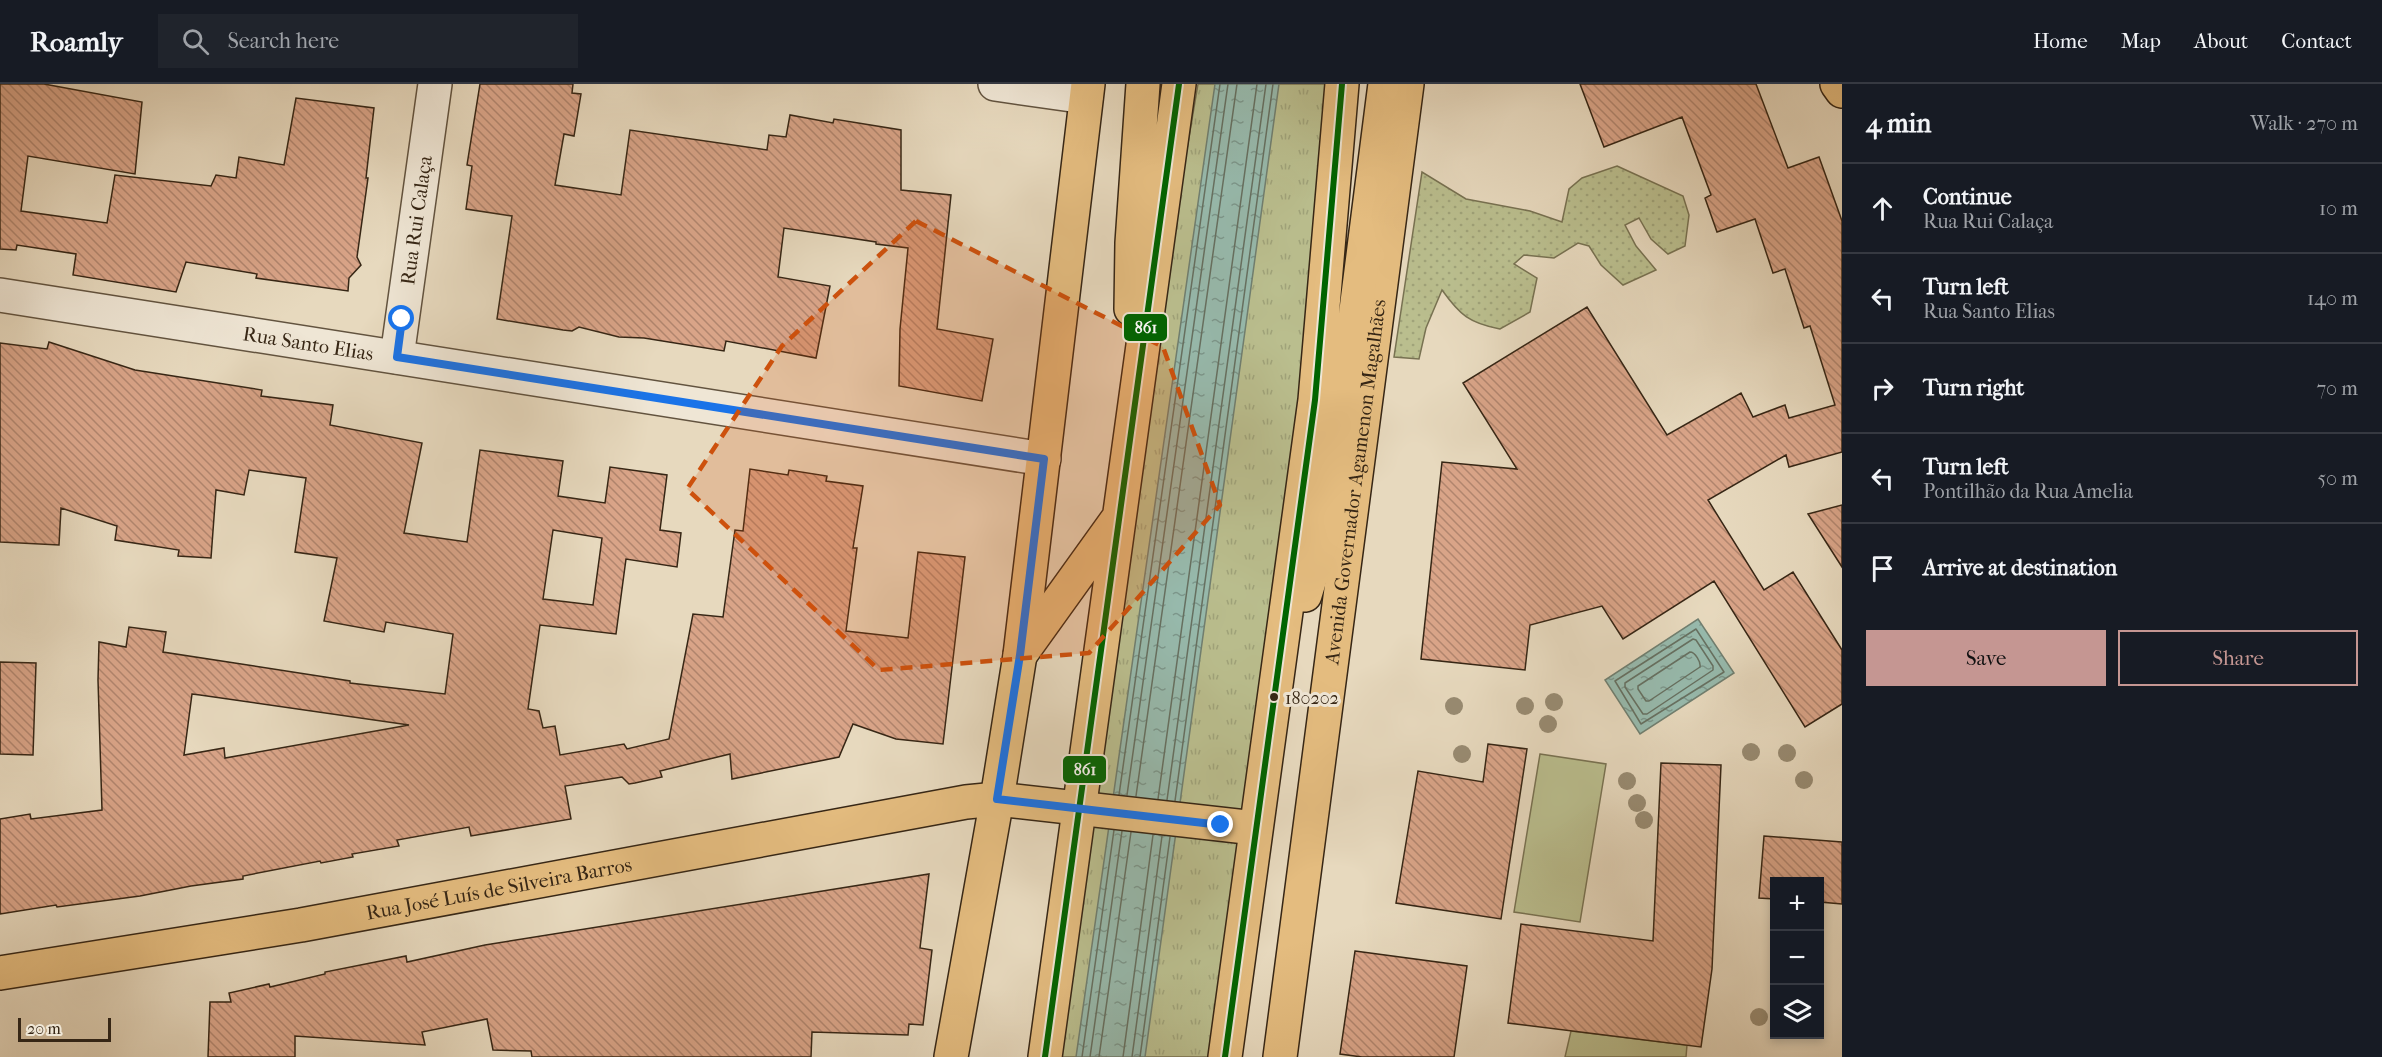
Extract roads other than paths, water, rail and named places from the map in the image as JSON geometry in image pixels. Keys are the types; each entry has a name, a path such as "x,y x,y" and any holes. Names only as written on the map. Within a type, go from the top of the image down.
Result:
{"main road":[{"path":"1132,422 1132,243 1143,84"},
{"path":"1045,1057 1091,809 1120,516 1179,84"},
{"path":"1226,1057 1255,828 1277,686 1315,400 1341,84"},
{"path":"1277,686 1330,513 1385,84"},
{"name":"Avenida Governador Agamenon Magalhães","path":"1280,1057 1407,84"},
{"path":"1837,84 1842,91"},
{"path":"951,1057 1020,655 1087,91"},
{"path":"1020,655 1120,516"},
{"name":"Rua José Luís de Silveira Barros","path":"0,973 301,925 966,802 997,799 1255,828"},
{"path":"1233,1009 1241,1057"}],"street":[{"name":"Rua Rui Calaça","path":"397,357 435,84"},
{"path":"995,84 1087,91"},
{"name":"Rua Santo Elias","path":"0,295 1044,459"}],"water":[{"path":"1215,84 1279,84 1145,1057 1076,1057"},
{"path":"1698,619 1734,673 1640,734 1605,680"}],"place":[{"name":"180202","path":"1274,697"}]}
